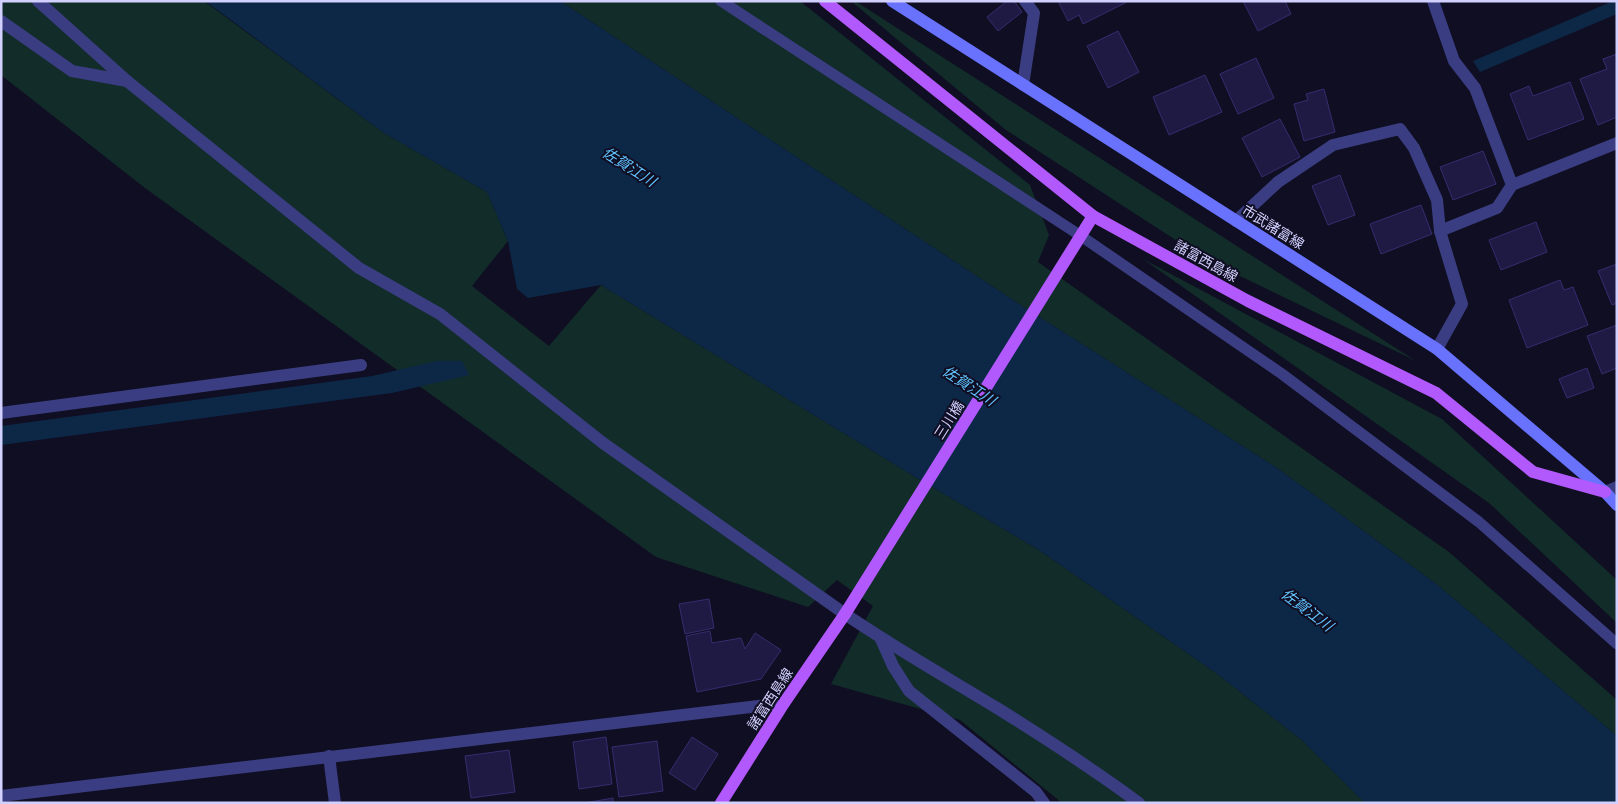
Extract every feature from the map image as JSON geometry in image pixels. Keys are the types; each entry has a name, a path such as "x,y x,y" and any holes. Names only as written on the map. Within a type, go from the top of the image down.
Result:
{"main road":[{"name":"諸富西島線","path":"825,1 1093,216 1248,301 1436,393 1533,472 1611,490"},
{"name":"市武諸富線","path":"892,1 1437,349 1611,490 1617,505"},
{"name":"三川橋","path":"846,614 1093,216"},
{"name":"諸富西島線","path":"721,803 784,702 846,614"}],"street":[{"path":"38,1 127,81 359,268 440,314 603,443 846,614 880,637 999,709 1107,779 1139,803"},
{"path":"1023,85 1034,13 1025,1"},
{"path":"1433,1 1454,61 1475,88 1512,185"},
{"path":"1,21 72,71 127,81"},
{"path":"1236,221 1278,182 1333,145 1400,129 1414,148 1437,200 1440,231 1462,304 1437,349"},
{"path":"1440,231 1497,208 1512,185 1617,143"},
{"path":"1,413 361,365"},
{"path":"880,637 893,666 909,691 1036,792 1044,803"},
{"path":"1,796 784,702"},
{"path":"329,756 335,803"}],"lane":[{"path":"721,1 1081,236 1282,374 1479,522 1617,644"}],"green space":[{"path":"1,1 204,1 384,133 487,192 508,241 472,286 549,346 601,285 917,478 1039,550 1216,673 1303,741 1365,803 1062,803 960,720 831,684 873,606 837,580 808,607 656,557 145,188 1,75"},
{"path":"560,1 800,1 1030,185 1049,235 1038,262 1449,552 1617,700 1617,736 1435,583 1277,468 1022,306"},
{"path":"851,1 855,1 1416,361 1205,259 1006,130"},
{"path":"1143,259 1442,419 1617,580 1617,623 1489,503"}],"water":[{"name":"佐賀江川","path":"205,1 560,1 1022,306 1277,468 1435,583 1617,736 1617,803 1365,803 1303,741 1216,673 1039,550 917,478 601,285 528,298 517,289 508,241 487,192 384,133"},
{"path":"1613,1 1617,1 1617,14 1480,72 1473,61"},
{"path":"437,361 462,361 469,375 392,393 1,445 1,426 372,376"}],"building":[{"path":"1007,1 1014,1 1022,12 998,31 987,17"},
{"path":"1058,1 1127,2 1083,24 1079,15 1068,21"},
{"path":"1243,1 1285,1 1291,14 1258,31"},
{"path":"1118,31 1139,72 1108,88 1087,46"},
{"path":"1617,54 1617,117 1598,125 1580,79 1607,69 1603,59"},
{"path":"1256,58 1274,98 1238,114 1220,74"},
{"path":"1205,75 1222,112 1169,135 1153,97"},
{"path":"1570,82 1584,119 1528,140 1510,94 1529,86 1533,96"},
{"path":"1324,89 1335,132 1304,141 1294,104 1308,100 1306,94"},
{"path":"1280,119 1300,157 1262,177 1242,138"},
{"path":"1483,151 1496,184 1453,200 1440,167"},
{"path":"1340,175 1355,215 1328,225 1312,186"},
{"path":"1421,205 1432,234 1381,254 1370,224"},
{"path":"1536,222 1547,252 1501,270 1489,240"},
{"path":"1617,264 1617,303 1612,305 1598,271"},
{"path":"1560,280 1564,290 1573,287 1588,325 1527,348 1509,300"},
{"path":"1617,325 1617,368 1602,374 1587,336"},
{"path":"1587,368 1594,388 1567,398 1559,379"},
{"path":"709,599 714,628 685,634 679,604"},
{"path":"710,631 712,643 741,638 745,649 755,633 781,650 761,679 697,692 686,636"},
{"path":"606,737 612,784 579,789 573,742"},
{"path":"692,737 718,754 695,790 669,773"},
{"path":"657,741 663,791 619,797 612,747"},
{"path":"509,750 515,792 471,798 465,756"},
{"path":"613,798 613,803 584,803"}]}
